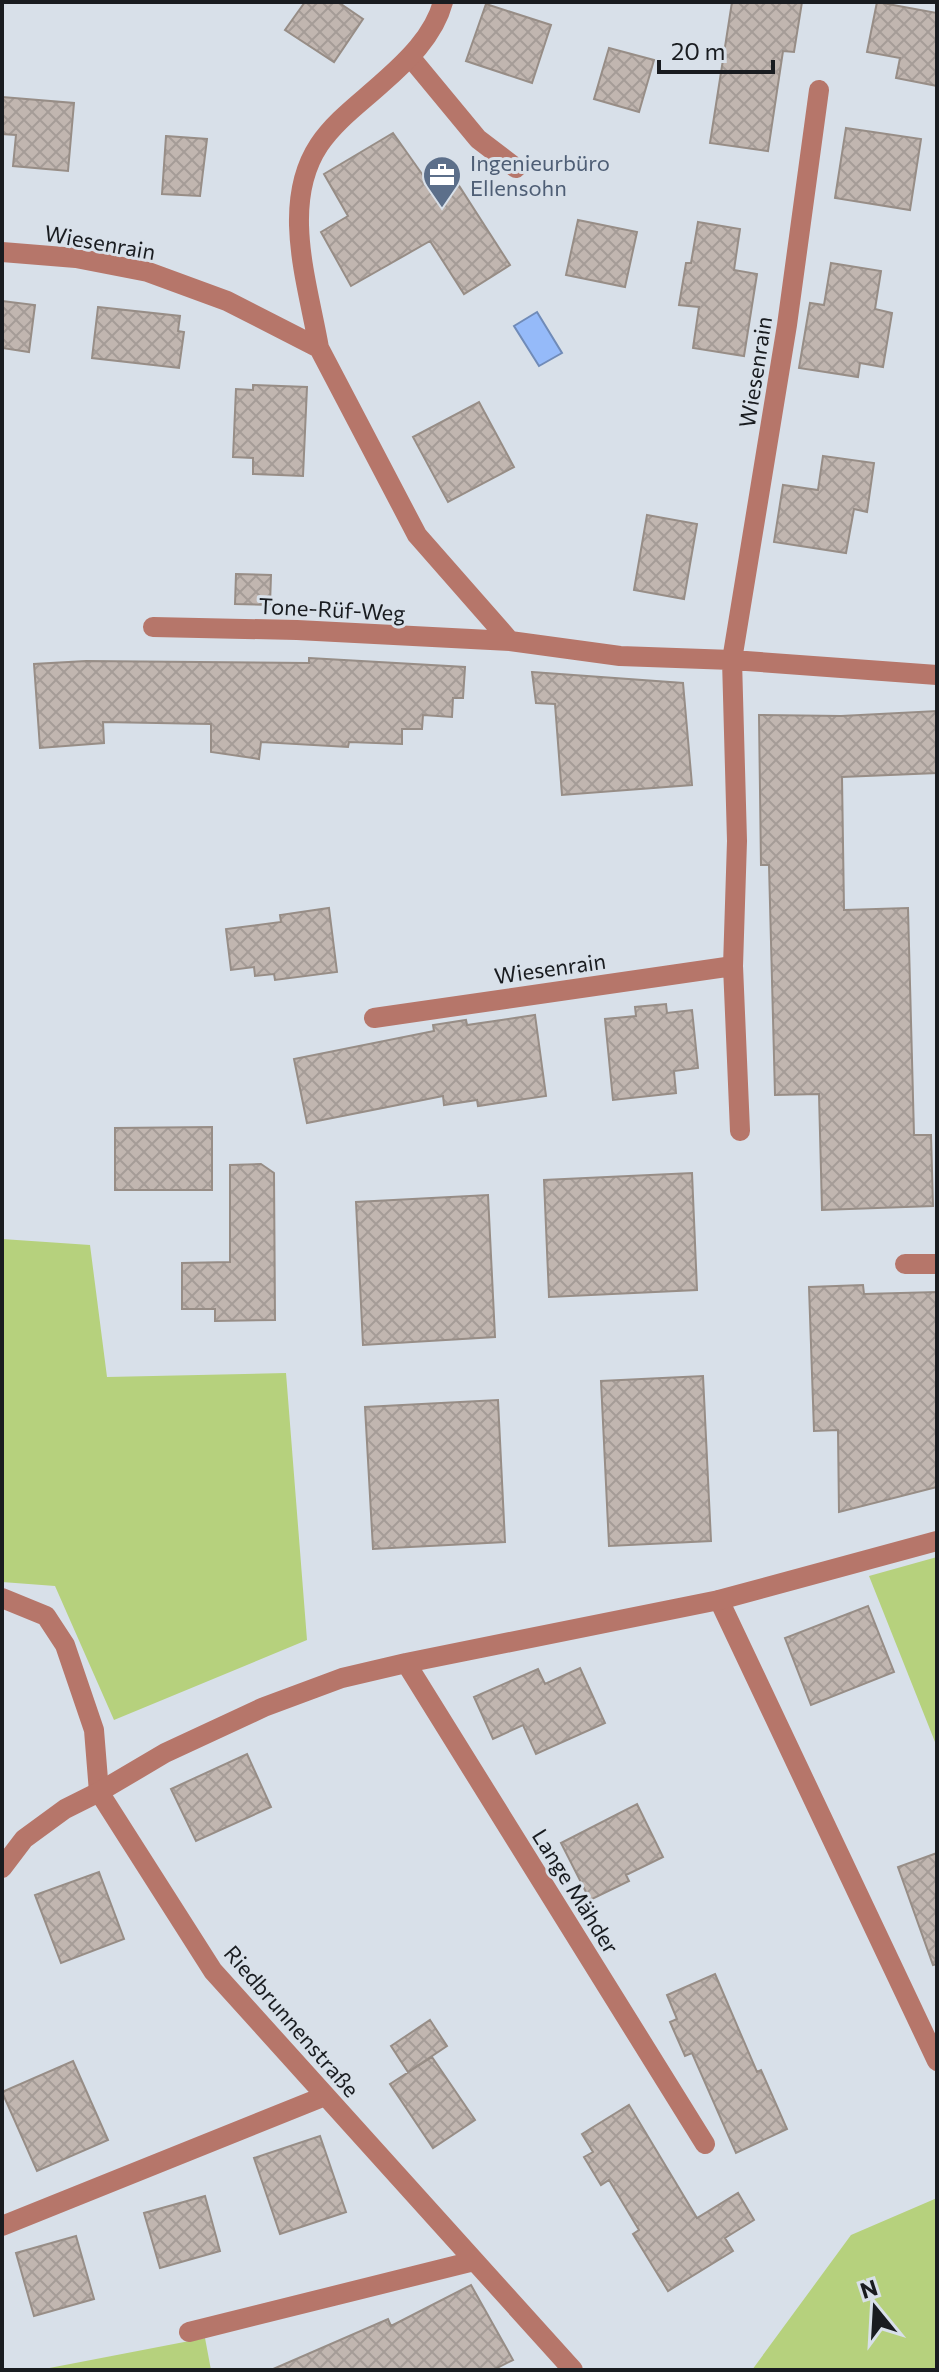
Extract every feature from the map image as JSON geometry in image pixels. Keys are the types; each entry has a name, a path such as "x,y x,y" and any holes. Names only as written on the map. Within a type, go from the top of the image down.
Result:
{"street":[{"path":"443,2 411,58 335,126 320,144 305,169 300,198 299,233 319,348 417,535 510,641 620,656 732,660 937,675"},
{"path":"411,58 478,139 516,168"},
{"name":"Wiesenrain","path":"740,1131 733,966 737,841 732,660 787,325 819,90"},
{"name":"Wiesenrain","path":"2,252 76,258 148,272 227,301 319,348"},
{"name":"Tone-Rüf-Weg","path":"153,627 297,630 510,641"},
{"name":"Wiesenrain","path":"374,1018 733,966"},
{"path":"905,1264 937,1264"},
{"path":"2,1868 24,1839 65,1809 165,1753 264,1707 342,1678 719,1600 937,1541"},
{"path":"2,1598 46,1616 65,1645 94,1730 99,1792"},
{"path":"719,1600 937,2061"},
{"name":"Lange Mähder","path":"406,1663 705,2144"},
{"name":"Riedbrunnenstraße","path":"99,1792 213,1971 573,2370"},
{"path":"2,2226 325,2096"},
{"path":"189,2332 474,2261"}],"green space":[{"path":"2,1239 90,1245 107,1377 286,1373 307,1640 114,1720 55,1586 2,1582"},
{"path":"937,1557 937,1747 869,1576"},
{"path":"937,2198 937,2370 752,2370 851,2235"},
{"path":"205,2338 211,2370 39,2370"}],"water":[{"path":"537,312 562,353 539,366 514,326"}],"building":[{"path":"305,2 338,2 363,19 334,62 285,30"},
{"path":"732,2 802,2 794,52 783,51 768,151 710,143"},
{"path":"877,2 937,13 937,86 896,78 900,58 867,52"},
{"path":"486,4 551,25 532,83 466,61"},
{"path":"609,48 654,60 639,112 594,99"},
{"path":"2,97 74,103 68,171 13,166 16,135 2,134"},
{"path":"846,128 921,139 910,210 835,198"},
{"path":"393,133 434,191 454,178 510,265 464,294 430,241 351,286 321,232 348,216 324,174"},
{"path":"166,136 207,139 200,196 162,194"},
{"path":"578,220 637,232 625,287 566,275"},
{"path":"698,222 740,229 734,270 757,274 744,356 693,348 699,307 679,305 686,263 691,263"},
{"path":"831,263 881,271 875,309 892,313 883,367 860,363 858,377 799,368 810,303 824,305"},
{"path":"2,301 35,305 29,352 2,348"},
{"path":"98,307 180,316 178,331 184,332 179,368 92,358"},
{"path":"253,385 307,387 303,476 253,474 253,458 233,457 236,389 253,390"},
{"path":"479,402 514,467 448,502 413,437"},
{"path":"823,456 874,463 867,512 854,509 846,553 774,542 783,485 818,490"},
{"path":"647,515 697,524 684,599 634,590"},
{"path":"236,574 271,575 270,605 235,604"},
{"path":"309,658 465,667 463,698 453,698 452,717 423,715 422,729 402,729 402,744 349,742 348,747 261,742 259,759 211,752 211,724 103,722 104,743 40,748 34,664 86,661 309,663"},
{"path":"532,672 683,683 692,785 562,795 555,704 536,703"},
{"path":"937,711 937,773 842,777 844,910 908,908 914,1135 931,1135 933,1206 822,1210 819,1094 775,1095 769,865 761,865 759,715 841,716"},
{"path":"329,908 337,972 275,980 274,974 255,976 254,967 231,970 226,929 281,922 280,915"},
{"path":"666,1004 667,1013 692,1010 698,1068 674,1071 676,1093 613,1100 605,1019 636,1016 635,1007"},
{"path":"535,1015 546,1096 478,1106 477,1100 444,1105 443,1096 307,1123 294,1059 434,1031 433,1025 466,1020 467,1025"},
{"path":"212,1127 212,1190 115,1190 115,1128"},
{"path":"261,1164 274,1173 275,1320 215,1321 215,1309 182,1309 182,1263 230,1262 230,1165"},
{"path":"692,1173 697,1290 549,1297 544,1180"},
{"path":"488,1195 495,1337 363,1345 356,1202"},
{"path":"863,1285 864,1294 937,1292 937,1487 839,1512 838,1430 814,1431 809,1287"},
{"path":"703,1376 711,1541 609,1546 601,1381"},
{"path":"498,1400 505,1542 373,1549 365,1407"},
{"path":"868,1606 894,1672 811,1705 785,1638"},
{"path":"580,1668 605,1723 536,1754 523,1725 493,1739 474,1697 538,1669 545,1684"},
{"path":"247,1754 271,1807 196,1841 171,1789"},
{"path":"637,1804 663,1857 626,1875 629,1881 590,1900 561,1843"},
{"path":"937,1853 937,1964 933,1965 898,1867"},
{"path":"99,1872 124,1939 61,1963 35,1895"},
{"path":"715,1974 757,2072 761,2070 787,2129 736,2153 692,2053 685,2056 670,2022 677,2019 667,1995"},
{"path":"430,2020 447,2046 408,2072 391,2046"},
{"path":"432,2057 475,2120 433,2148 390,2084"},
{"path":"73,2061 108,2140 37,2171 2,2092"},
{"path":"629,2105 697,2218 738,2193 754,2220 725,2238 733,2251 668,2291 633,2234 639,2230 609,2180 601,2185 584,2157 593,2152 582,2134"},
{"path":"320,2136 346,2212 280,2234 254,2158"},
{"path":"205,2196 220,2251 160,2268 144,2213"},
{"path":"76,2236 94,2299 34,2316 16,2253"},
{"path":"471,2285 513,2360 493,2370 271,2370 388,2319 391,2326"}],"place":[{"name":"Ingenieurbüro Ellensohn","path":"442,209"}]}
